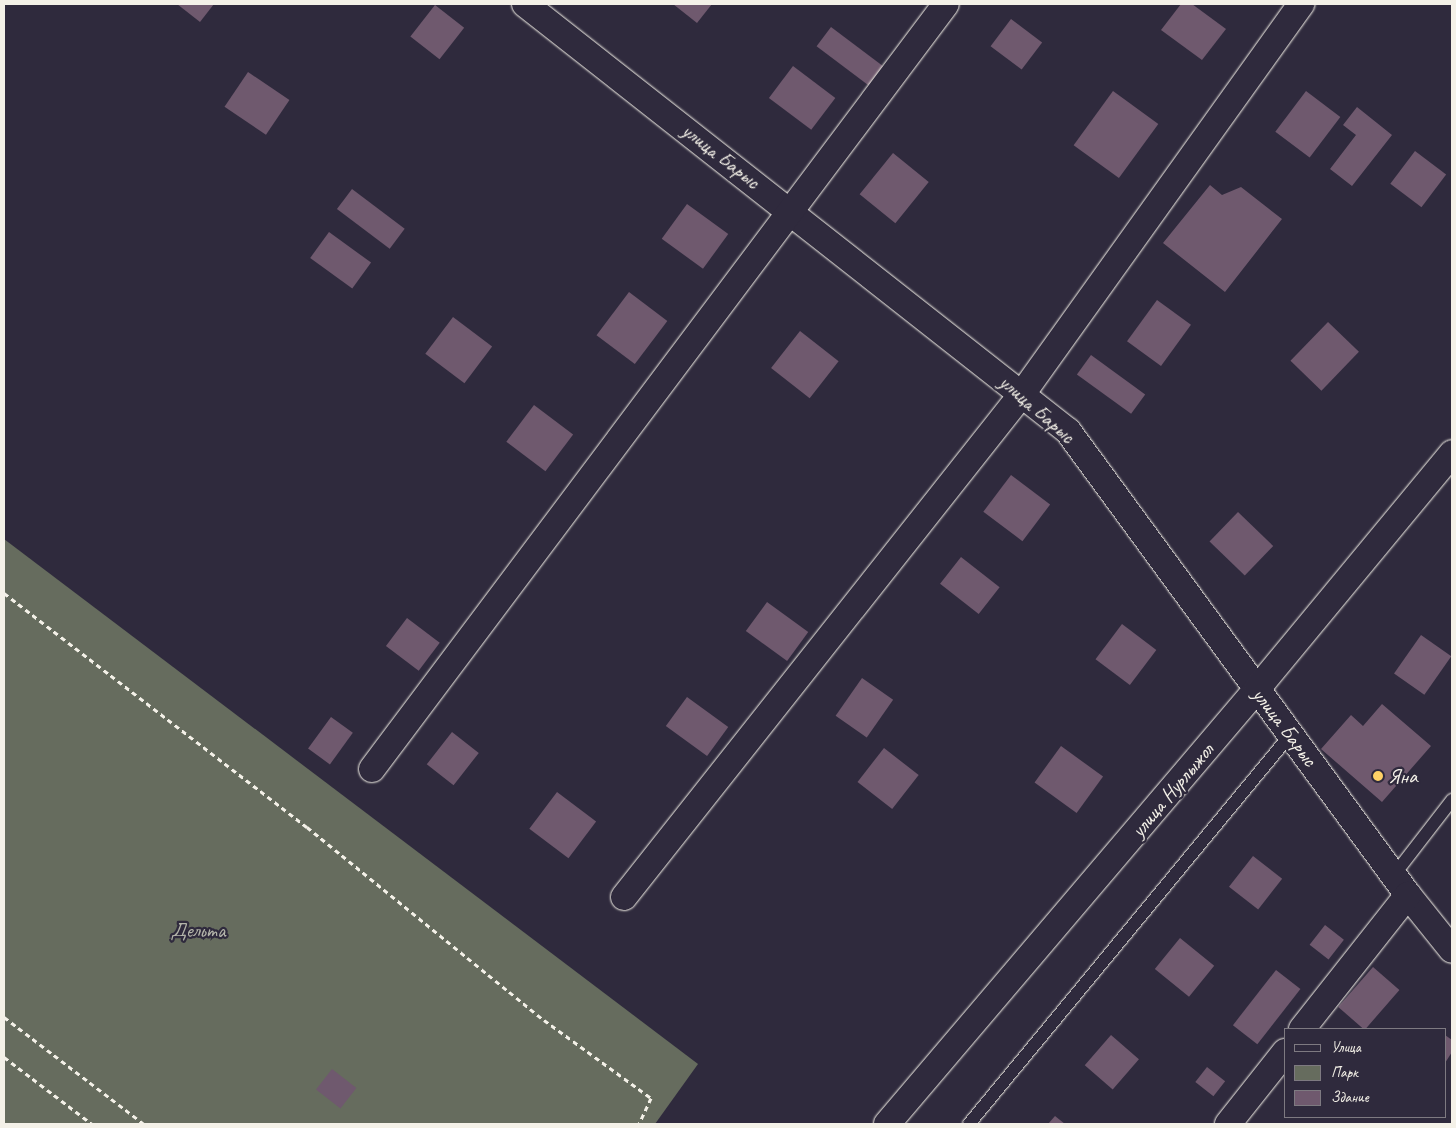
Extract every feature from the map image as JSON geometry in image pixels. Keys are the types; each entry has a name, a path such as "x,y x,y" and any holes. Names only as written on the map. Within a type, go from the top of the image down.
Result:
{"street":[{"name":"улица Барыс","path":"525,4 790,210 1068,431 1401,885 1452,950"},
{"path":"372,769 946,4"},
{"path":"624,898 1022,394 1301,4"},
{"name":"улица Нурлыжол","path":"887,1124 1257,690 1452,453"},
{"path":"1303,1028 1401,885"},
{"path":"1228,1124 1284,1053"}],"lane":[{"path":"969,1124 1290,734"},
{"path":"1401,885 1452,800"}],"path":[{"path":"4,593 307,827 544,1020 652,1098 639,1124"},
{"path":"4,1017 144,1124"},
{"path":"4,1057 92,1124"}],"green space":[{"name":"Дельта","path":"4,539 698,1064 655,1124 4,1124"}],"building":[{"path":"177,4 214,4 200,22"},
{"path":"673,4 712,4 697,23"},
{"path":"1181,4 1192,4 1226,29 1202,60 1161,30"},
{"path":"435,5 464,28 440,59 410,37"},
{"path":"1011,19 1042,42 1022,70 991,46"},
{"path":"831,27 885,67 870,86 817,46"},
{"path":"793,66 835,98 811,130 769,98"},
{"path":"248,72 289,100 266,135 225,107"},
{"path":"1113,91 1158,124 1119,178 1074,145"},
{"path":"1306,91 1340,117 1310,158 1275,132"},
{"path":"1357,107 1392,135 1352,186 1330,169 1356,135 1343,125"},
{"path":"1415,151 1446,174 1421,207 1390,184"},
{"path":"893,153 929,182 895,223 860,194"},
{"path":"1210,185 1222,195 1241,187 1282,219 1225,292 1163,243"},
{"path":"352,189 405,229 390,249 337,209"},
{"path":"687,204 728,234 703,269 662,239"},
{"path":"329,232 371,263 352,288 310,258"},
{"path":"629,292 667,321 635,364 597,335"},
{"path":"1157,300 1191,325 1161,366 1127,341"},
{"path":"453,317 492,346 464,383 425,354"},
{"path":"1328,322 1359,352 1321,391 1290,361"},
{"path":"800,331 839,361 810,398 771,368"},
{"path":"1091,355 1145,394 1131,414 1077,374"},
{"path":"534,405 573,434 545,471 506,442"},
{"path":"1011,475 1050,504 1022,541 983,512"},
{"path":"1238,512 1273,546 1245,576 1210,541"},
{"path":"961,557 1000,587 979,614 940,584"},
{"path":"767,602 808,632 787,661 746,631"},
{"path":"407,618 440,643 419,671 386,646"},
{"path":"1122,624 1156,650 1130,685 1096,659"},
{"path":"1421,635 1451,656 1424,695 1394,674"},
{"path":"862,678 893,700 867,737 836,716"},
{"path":"687,697 728,727 707,756 666,726"},
{"name":"Яна","path":"1382,704 1431,746 1382,802 1321,749 1351,715 1363,726"},
{"path":"331,717 353,733 330,764 308,749"},
{"path":"452,732 479,753 454,785 427,764"},
{"path":"1061,746 1103,777 1077,813 1035,782"},
{"path":"884,748 919,775 892,809 858,782"},
{"path":"557,792 596,821 568,858 529,829"},
{"path":"1253,856 1282,879 1258,910 1229,887"},
{"path":"1325,925 1344,940 1329,959 1310,945"},
{"path":"1180,938 1214,966 1189,997 1155,969"},
{"path":"1373,967 1399,990 1366,1028 1362,1028 1338,1007"},
{"path":"1276,970 1300,989 1257,1044 1233,1025"},
{"path":"1111,1035 1139,1059 1113,1089 1085,1065"},
{"path":"1446,1036 1452,1040 1452,1052 1446,1061"},
{"path":"1207,1067 1225,1081 1213,1096 1195,1082"},
{"path":"332,1069 356,1088 340,1109 316,1089"},
{"path":"1055,1116 1065,1124 1048,1124"}],"place":[{"name":"Яна","path":"1378,776"}]}
